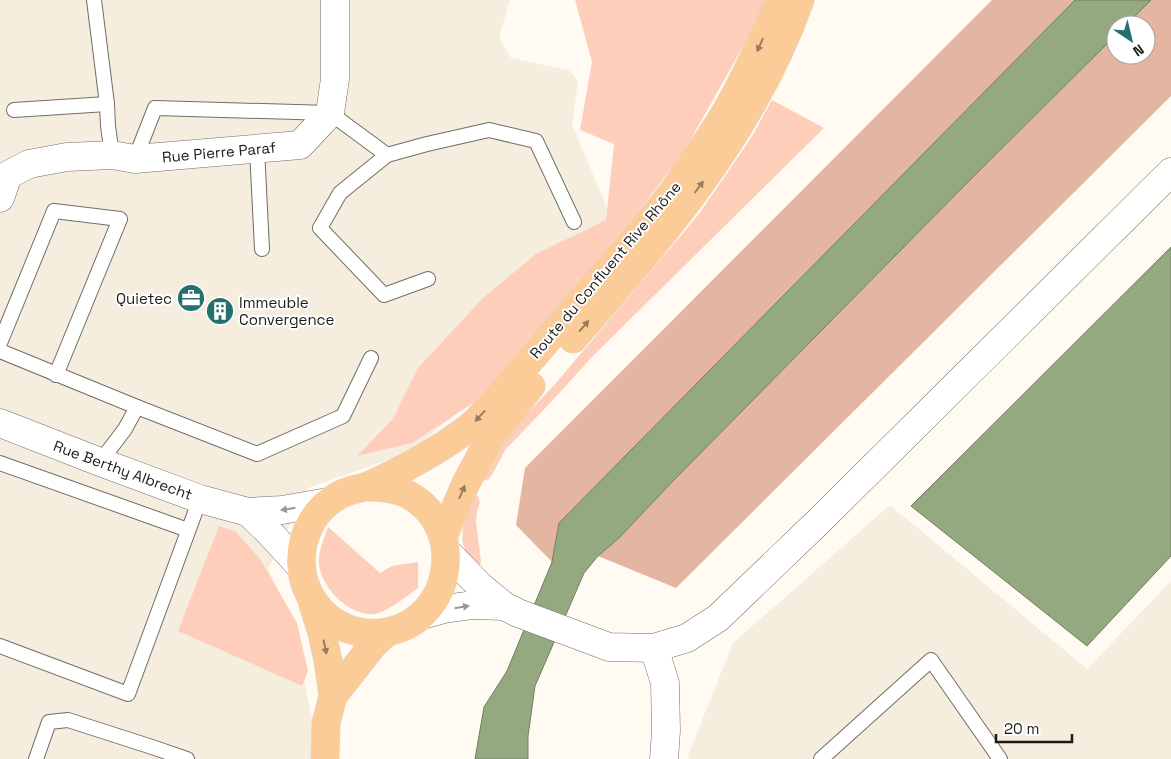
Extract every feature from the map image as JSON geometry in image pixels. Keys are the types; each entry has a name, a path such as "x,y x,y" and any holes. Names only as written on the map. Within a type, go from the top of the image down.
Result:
{"main road":[{"name":"Route du Confluent Rive Rhône","path":"367,487 433,453 470,427 513,381 669,197 732,102 780,0"},
{"name":"Route du Confluent Rive Rhône","path":"445,544 466,482 492,434 524,393 628,277 701,185 738,128 769,74 800,0"},
{"path":"312,600 326,616 345,627 366,633 387,632 406,626 422,615 437,597 446,575 445,544 435,519 422,504 405,494 386,488 367,487 346,492 328,502 312,520 302,543 300,567 304,584 312,600 322,633 333,696 326,723 325,759"},
{"path":"333,696 368,651 387,632"}],"street":[{"path":"330,113 335,79 335,0"},
{"name":"Rue Pierre Paraf","path":"3,178 29,164 67,157 124,157 300,145 330,113"},
{"path":"422,615 444,609 472,605 511,610 609,647 654,648 687,638 718,618 819,521 1171,172"},
{"name":"Rue Berthy Albrecht","path":"0,423 200,499 248,512 282,510 328,502"},
{"name":"Rue Berthy Albrecht","path":"248,512 300,567"},
{"path":"445,544 481,587 511,610"},
{"path":"654,648 666,683 664,759"}],"lane":[{"path":"94,0 108,126 124,157"},
{"path":"14,110 107,104"},
{"path":"124,157 155,108 330,113 388,155"},
{"path":"428,280 384,294 320,228 340,193 388,155 488,130 536,141 574,222"},
{"path":"257,149 262,250"},
{"path":"0,343 54,211 120,219 56,375"},
{"path":"0,351 257,454 343,416 371,358"},
{"path":"100,462 125,429 137,407"},
{"path":"0,463 188,530"},
{"path":"0,646 128,694 200,499"},
{"path":"820,759 931,660 1000,759"},
{"path":"36,759 49,722 68,720 186,759"}],"shaded area":[{"path":"0,0 510,0 499,38 511,58 569,70 578,82 572,125 615,226 479,395 410,452 308,488 268,569 291,619 312,718 313,759 0,759"},
{"path":"575,0 764,0 759,18 683,153 626,228 487,394 412,443 357,456 393,419 418,368 483,298 536,254 606,220 614,144 580,130 592,62"},
{"path":"992,0 1075,0 559,523 552,562 516,525 525,468"},
{"path":"1075,0 1151,0 1136,15 1106,15 1106,45 969,181 619,538 598,556 584,573 535,686 528,736 528,759 475,759 484,707 507,671 552,562 559,523"},
{"path":"1151,0 1171,0 1171,96 676,588 598,556 619,538 969,181 1106,45 1106,65 1156,65 1156,15 1136,15"},
{"path":"772,100 824,128 592,357 505,450 492,475 489,479 483,481 480,478 498,444 556,383 699,214 751,138"},
{"path":"1171,247 1171,556 1087,646 911,506"},
{"path":"473,494 478,496 480,502 476,522 481,561 478,572 466,551 462,538 465,519"},
{"path":"890,505 1087,669 1171,581 1171,759 688,759 733,643"},
{"path":"219,526 236,532 260,559 297,623 308,671 302,686 178,631"},
{"path":"328,527 380,573 392,566 418,562 418,588 404,599 379,613 366,614 347,606 331,592 321,573 319,555"}],"place":[{"name":"Quietec","path":"191,298"},
{"name":"Immeuble Convergence","path":"220,311"}]}
